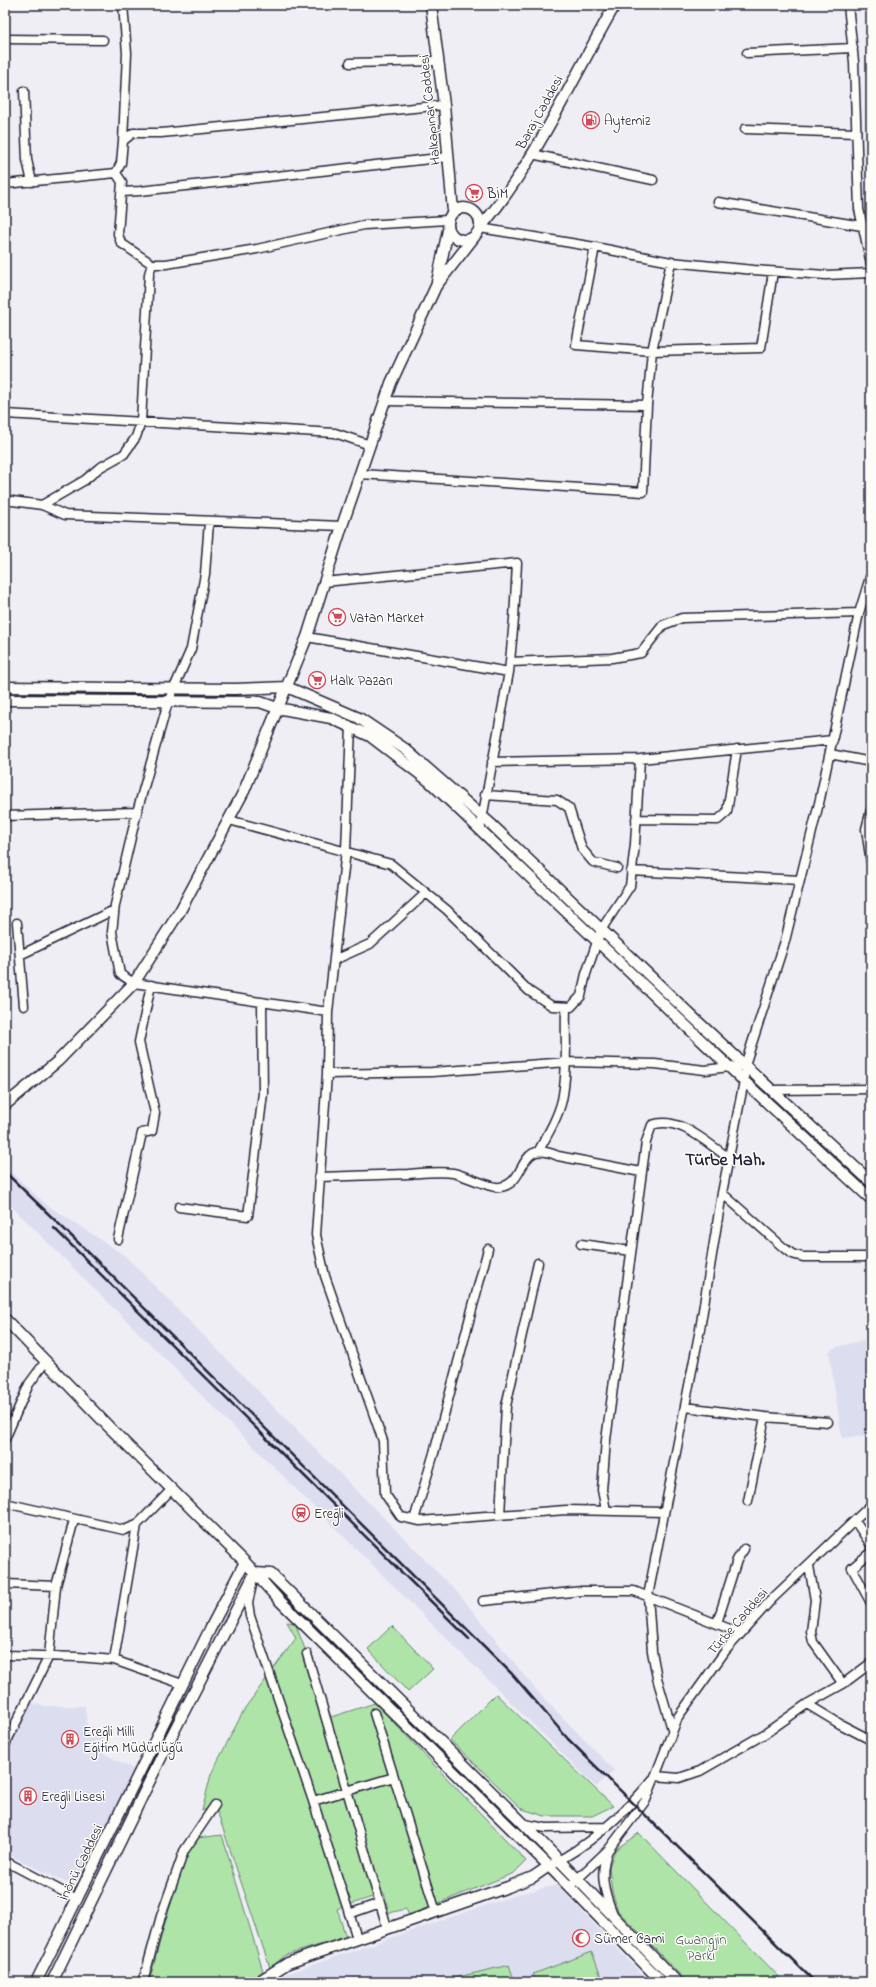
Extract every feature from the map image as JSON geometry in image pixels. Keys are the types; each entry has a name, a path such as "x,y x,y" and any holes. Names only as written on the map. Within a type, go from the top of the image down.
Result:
{"main road":[{"name":"Halkapınar Caddesi","path":"431,5 444,105 448,157 450,221 436,286"},
{"name":"Baraj Caddesi","path":"436,286 503,199 532,154 615,5"},
{"path":"461,208 474,212 479,219 477,232 462,241 454,237 450,221 461,208"},
{"path":"5,1105 58,1061 134,983 180,911 229,820 244,791 307,637 342,526 391,383 436,286"},
{"path":"5,687 174,689 287,687 359,718 405,749 481,816 771,1090 871,1182"},
{"path":"5,700 260,702 278,708 331,718 370,736 429,781 730,1068 871,1199"},
{"path":"5,1319 245,1562 278,1600 549,1866 662,1982"},
{"name":"İnönü Caddesi","path":"36,1982 182,1684 245,1562"},
{"path":"255,1573 271,1574 524,1824 677,1982"},
{"path":"52,1982 171,1737 255,1573"},
{"path":"258,1982 288,1962 387,1927 436,1912 533,1877 549,1866"}],"street":[{"path":"116,173 120,164 123,141 127,53 123,5"},
{"path":"848,5 853,48 859,209 871,264"},
{"path":"5,39 103,40"},
{"path":"747,52 853,48"},
{"path":"350,63 438,61"},
{"path":"24,91 27,160 32,182"},
{"path":"123,141 133,133 161,133 444,105"},
{"path":"745,129 856,133"},
{"path":"532,154 653,180"},
{"path":"122,192 448,157"},
{"path":"5,184 116,173"},
{"path":"116,173 122,182 118,234 122,243 152,264 166,264 257,249 364,224 450,221"},
{"path":"718,202 862,226"},
{"path":"477,232 594,247 671,262 773,272 826,275 871,273"},
{"path":"594,247 576,344 652,351 761,348 773,272"},
{"path":"360,474 643,492 647,406 652,351 671,262"},
{"path":"42,505 85,480 99,468 124,454 136,438 140,422 149,274 152,264"},
{"path":"385,400 647,406"},
{"path":"5,414 335,433 370,445"},
{"path":"5,500 42,505 66,515 209,522 342,526"},
{"path":"209,522 205,574 191,649 168,702 137,812 114,910 112,932 120,974 134,983 328,1012"},
{"path":"324,582 517,563 509,672 481,816 480,830"},
{"path":"672,1729 657,1678 652,1651 648,1596 700,1329 722,1194 744,1081 745,1065 785,941 830,754 859,613 871,574"},
{"path":"510,662 612,658 641,653 663,625 682,618 859,613"},
{"path":"307,637 509,672"},
{"path":"351,727 346,850 328,1012 326,1074 316,1235 325,1276 383,1441 384,1494 401,1517 420,1521 500,1515 606,1510 664,1512"},
{"path":"492,762 640,759 833,740"},
{"path":"636,819 718,820 727,812 736,749"},
{"path":"830,754 871,762"},
{"path":"229,820 346,850 391,864 447,910 529,991 552,1006 571,1007 581,996 597,941 602,930 630,886 640,759"},
{"path":"485,795 557,800 569,808 582,849 593,862 617,868"},
{"path":"871,810 866,829 871,864"},
{"path":"5,816 137,812"},
{"path":"631,871 800,880"},
{"path":"334,960 370,944 426,893"},
{"path":"20,955 114,910"},
{"path":"17,923 24,1006"},
{"path":"118,1239 142,1133 152,1130 155,1113 140,1042 151,985"},
{"path":"179,1207 248,1216 263,1093 262,1002"},
{"path":"539,1150 552,1127 562,1100 565,1071 566,1007"},
{"path":"326,1074 432,1072 564,1062 656,1064 705,1070 745,1065"},
{"path":"771,1090 871,1088"},
{"path":"606,1510 602,1490 606,1440 641,1172 648,1136 652,1125 661,1122 684,1128 729,1158"},
{"path":"319,1176 454,1173 498,1188 505,1186 511,1181 532,1152 539,1150 547,1151 558,1156 641,1172"},
{"path":"722,1194 792,1254 803,1257 871,1257"},
{"path":"580,1244 630,1251"},
{"path":"414,1520 434,1453 488,1249"},
{"path":"500,1515 506,1406 538,1263"},
{"path":"5,1439 29,1384 46,1361"},
{"path":"685,1407 764,1417 828,1422"},
{"path":"748,1501 764,1417"},
{"path":"5,1503 74,1520 124,1530 137,1525 172,1489"},
{"name":"Türbe Caddesi","path":"570,1887 609,1849 646,1800 672,1729 684,1706 740,1633 771,1600 809,1566 871,1505"},
{"path":"5,1745 49,1656 56,1586 74,1520"},
{"path":"855,1521 871,1545"},
{"path":"114,1660 137,1525"},
{"path":"717,1623 737,1560 744,1549"},
{"path":"871,1552 852,1568 871,1603"},
{"path":"809,1566 815,1600 811,1632 813,1642 843,1684"},
{"path":"255,1573 248,1602 250,1616 357,1938"},
{"path":"5,1584 56,1586"},
{"path":"483,1601 582,1591 634,1591 671,1607 717,1623 740,1633"},
{"path":"307,1654 387,1927"},
{"path":"5,1655 114,1660 182,1684"},
{"path":"655,1776 679,1778 700,1771 766,1734 807,1704 843,1684 871,1663"},
{"path":"807,1704 840,1724 871,1740"},
{"path":"374,1713 436,1912"},
{"name":"Türbe Caddesi","path":"549,1866 560,1861 607,1827 626,1811 655,1776"},
{"path":"313,1802 394,1777"},
{"path":"143,1982 161,1916 184,1851 215,1805"},
{"path":"524,1824 546,1828 607,1827"},
{"name":"Türbe Caddesi","path":"609,1849 603,1868 603,1880 606,1896 614,1917"},
{"path":"5,1861 77,1899"},
{"path":"349,1914 380,1903"}],"shaded area":[{"path":"5,1167 47,1205 124,1255 459,1594 537,1691 614,1770 596,1787 5,1200"},
{"path":"871,1338 871,1435 842,1438 829,1352 834,1348"},
{"path":"31,1702 42,1706 85,1706 87,1725 104,1732 103,1753 135,1770 73,1886 5,1853 5,1756"},
{"path":"557,1885 649,1982 272,1982 283,1975 518,1894"}],"green space":[{"path":"287,1622 295,1623 331,1717 375,1703 526,1861 514,1873 409,1915 406,1909 389,1913 384,1893 337,1909 346,1937 286,1955 270,1968 215,1805 202,1811 211,1774 245,1708 296,1638"},
{"path":"392,1626 433,1669 408,1692 368,1649"},
{"path":"496,1694 613,1806 592,1816 545,1816 522,1809 450,1740"},
{"name":"Gwangjin Parkı","path":"639,1833 784,1982 687,1982 618,1911 612,1891 609,1867 615,1850"},
{"path":"222,1835 263,1971 247,1982 149,1982 165,1923 187,1853 197,1838"},
{"path":"592,1952 603,1982 536,1982 533,1974"},
{"path":"509,1965 515,1982 437,1982"}],"railway":[{"path":"5,1172 90,1254 512,1674 568,1739 815,1982"},
{"path":"54,1228 469,1639"}],"place":[{"name":"Aytemiz","path":"591,120"},
{"name":"BİM","path":"474,193"},
{"name":"Vatan Market","path":"337,617"},
{"name":"Halk Pazarı","path":"317,680"},
{"name":"Ereğli","path":"301,1513"},
{"name":"Ereğli Milli Eğitim Müdürlüğü","path":"70,1739"},
{"name":"Ereğli Lisesi","path":"28,1796"},
{"name":"Sümer Cami","path":"581,1938"}],"district":[{"name":"Türbe Mah.","path":"725,1159"}]}
